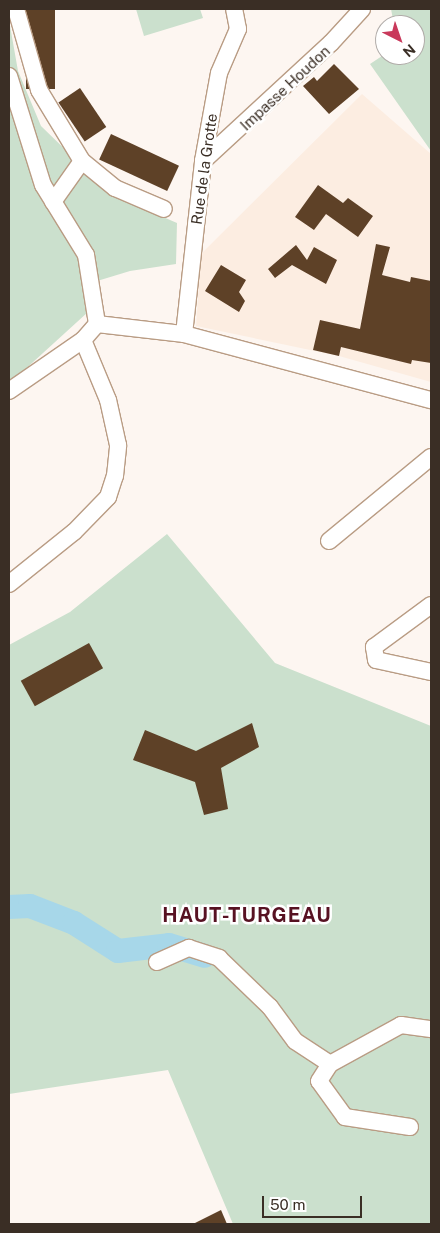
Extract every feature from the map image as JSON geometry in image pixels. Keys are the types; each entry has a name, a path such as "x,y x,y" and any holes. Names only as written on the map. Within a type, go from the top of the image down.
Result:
{"street":[{"path":"16,9 39,90 82,162 115,188 164,209"},
{"name":"Rue de la Grotte","path":"184,334 203,162 219,73 238,29 234,9"},
{"name":"Impasse Houdon","path":"203,162 331,43 362,9"},
{"path":"9,76 31,155 53,202 86,255 98,324"},
{"path":"53,202 82,162"},
{"path":"98,324 184,334 431,400"},
{"path":"9,391 83,340 98,324"},
{"path":"9,584 74,532 108,497 115,476 118,445 108,400 83,340"},
{"path":"329,541 431,457"},
{"path":"431,605 374,647 376,660 431,672"},
{"path":"158,962 189,948 220,958 259,995 295,1041 330,1064"},
{"path":"410,1126 345,1117 320,1080 330,1064 401,1025 431,1029"}],"shaded area":[{"path":"362,94 431,154 431,382 339,356 196,326 201,254"}],"green space":[{"path":"136,9 200,9 203,18 144,36"},
{"path":"391,9 431,9 431,151 370,64 375,61 375,65 425,65 425,15 392,15"},
{"path":"9,20 18,71 41,126 112,195 177,223 176,264 130,271 84,285 88,312 9,384"},
{"path":"167,534 275,663 431,726 431,1224 233,1224 168,1070 9,1094 9,645 70,612"}],"building":[{"path":"26,9 55,9 55,89 26,89"},
{"path":"334,64 359,89 329,114 303,86 314,77 317,81"},
{"path":"80,88 106,127 85,142 58,103"},
{"path":"111,134 179,166 167,191 99,159"},
{"path":"318,185 343,203 348,198 373,216 358,237 326,214 314,230 295,217"},
{"path":"376,244 390,247 382,275 410,282 411,277 431,281 431,363 412,360 411,364 341,347 339,356 313,350 320,320 360,329"},
{"path":"296,245 307,260 314,247 337,260 326,284 292,265 275,278 268,269"},
{"path":"221,265 246,280 239,292 245,301 239,312 205,291"},
{"path":"89,643 103,668 35,706 21,681"},
{"path":"252,723 259,747 221,768 228,809 204,815 195,782 133,760 145,730 196,751"},
{"path":"221,1210 227,1224 193,1224"}],"waterway":[{"path":"9,907 30,906 74,923 118,951 169,945 204,956"}],"district":[{"name":"HAUT-TURGEAU","path":"247,915"}]}
